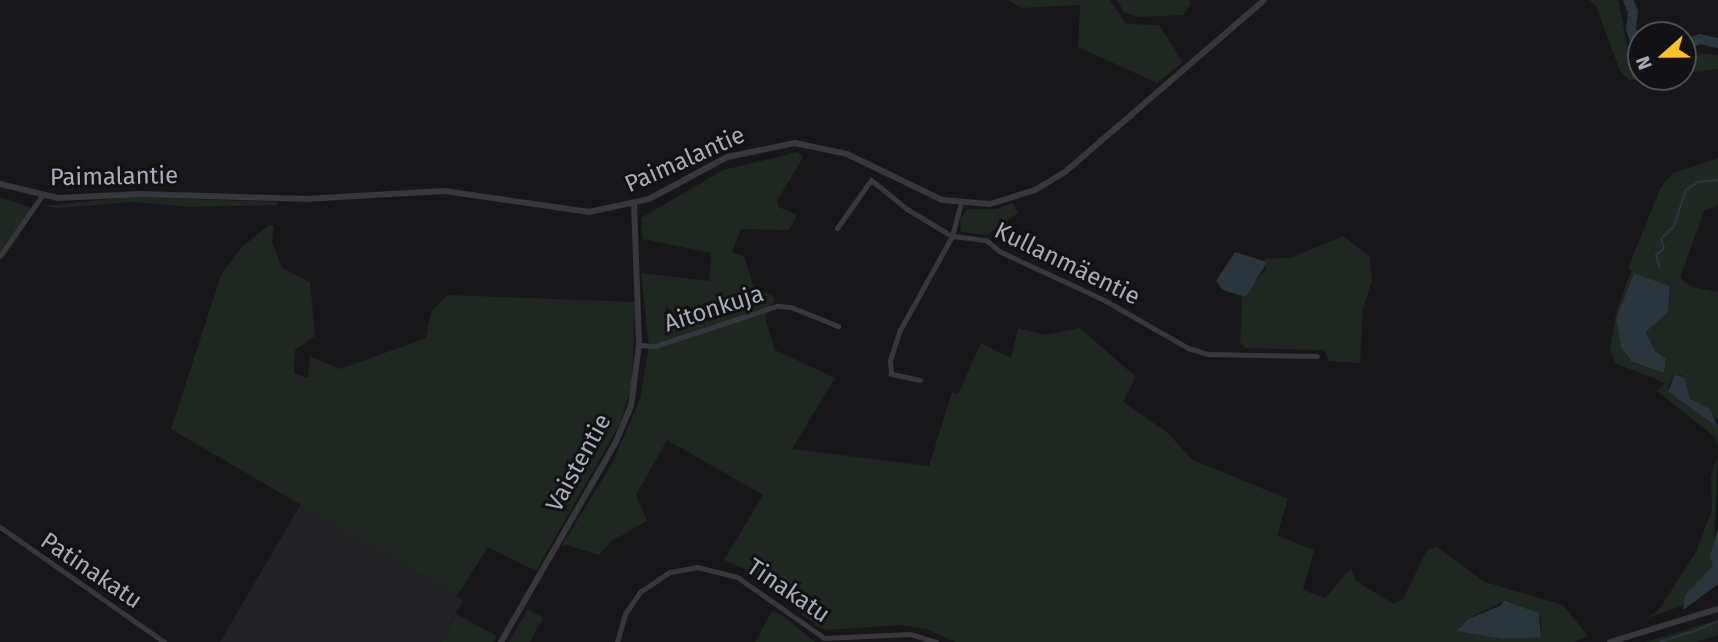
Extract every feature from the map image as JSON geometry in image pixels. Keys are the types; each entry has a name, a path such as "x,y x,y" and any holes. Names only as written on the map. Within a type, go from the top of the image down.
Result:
{"street":[{"name":"Paimalantie","path":"0,184 41,197 140,194 303,199 444,191 569,211 634,205 727,157 796,143 839,151 928,195 961,203 1001,202 1049,183 1264,0"},
{"name":"Kullanmäentie","path":"837,228 871,180 907,209 952,236 986,240 999,251 1104,300 1198,352 1317,356"},
{"path":"0,256 41,197"},
{"path":"920,380 891,374 890,360 900,330 952,236 961,203"},
{"name":"Vaistentie","path":"501,642 623,426 637,377 639,345 634,205"},
{"name":"Aitonkuja","path":"639,345 655,346 782,306 838,326"},
{"name":"Patinakatu","path":"0,527 164,642"},
{"name":"Tinakatu","path":"617,642 625,614 640,592 670,572 696,567 737,577 824,640 910,634 936,642"},
{"path":"1610,642 1718,609"}],"shaded area":[{"path":"1008,0 1110,0 1126,24 1159,25 1183,62 1157,83 1078,47 1080,5 1022,8"},
{"path":"1117,0 1189,0 1191,3 1184,15 1138,17 1124,12"},
{"path":"1589,0 1618,0 1627,44 1627,78 1620,71 1596,6"},
{"path":"1697,53 1718,55 1718,69 1697,72"},
{"path":"798,152 803,157 777,201 779,207 797,215 789,230 741,229 732,252 744,256 753,285 775,298 765,318 775,350 835,378 792,449 929,466 952,392 958,394 981,343 1011,358 1018,328 1045,335 1080,328 1136,377 1123,402 1168,433 1191,459 1288,499 1277,535 1314,550 1303,590 1325,598 1351,568 1356,581 1394,604 1403,599 1427,550 1437,547 1485,582 1563,605 1588,636 1575,642 955,642 927,629 901,625 827,630 817,626 747,570 724,560 763,495 667,440 636,495 647,521 610,542 599,555 568,545 561,547 613,462 640,399 649,345 641,273 709,281 711,253 643,239 641,218 723,170","holes":["1506,600 1534,611 1541,617 1541,636 1505,639 1470,630 1459,632 1468,619"]},
{"path":"1718,158 1718,205 1704,211 1680,278 1692,287 1718,292 1718,419 1690,399 1682,375 1675,375 1667,388 1718,428 1718,447 1715,437 1657,391 1665,383 1615,363 1610,349 1616,313 1631,271 1628,268 1661,187 1673,173","holes":["1634,273 1670,286 1669,308 1646,332 1655,351 1666,359 1664,373 1633,363 1621,347 1616,319"]},
{"path":"0,197 33,208 0,252"},
{"path":"130,197 277,202 277,205 191,207 132,202 58,208 42,206"},
{"path":"1013,203 1018,213 987,235 961,232 960,219 967,209 996,209"},
{"path":"269,225 274,226 272,242 282,268 310,282 315,336 295,350 294,373 308,378 310,356 340,369 426,338 431,312 447,295 635,302 632,384 621,422 536,571 488,547 457,596 171,429 221,275 242,247"},
{"path":"1343,236 1370,257 1372,281 1363,308 1360,363 1329,361 1324,350 1245,348 1240,342 1242,297 1266,269 1265,259 1293,257"},
{"path":"1235,252 1267,262 1246,297 1223,290 1216,281"},
{"path":"1634,273 1670,286 1668,312 1646,332 1655,351 1666,359 1664,373 1632,362 1621,347 1616,319"},
{"path":"1675,375 1684,377 1690,399 1710,409 1718,428 1668,391"},
{"path":"1718,455 1713,566 1681,606 1645,619 1658,611 1696,552 1712,510 1711,477"},
{"path":"301,504 463,600 440,642 220,642"},
{"path":"1718,528 1718,584 1683,610 1685,595 1713,566 1710,556"},
{"path":"1504,600 1539,613 1541,637 1503,639 1457,631 1468,619 1500,606"},
{"path":"528,609 543,618 530,642 509,642"},
{"path":"772,611 782,615 815,642 755,642"},
{"path":"456,614 497,636 493,642 440,642"},
{"path":"1718,620 1718,635 1697,642 1646,642"}],"waterway":[{"path":"1628,0 1633,12 1632,21"},
{"path":"1697,40 1718,43"},
{"path":"1660,268 1656,255 1664,248 1661,239 1674,226 1686,190 1698,182 1718,180"},
{"path":"1691,633 1718,621"},
{"path":"1660,642 1691,632"}]}
